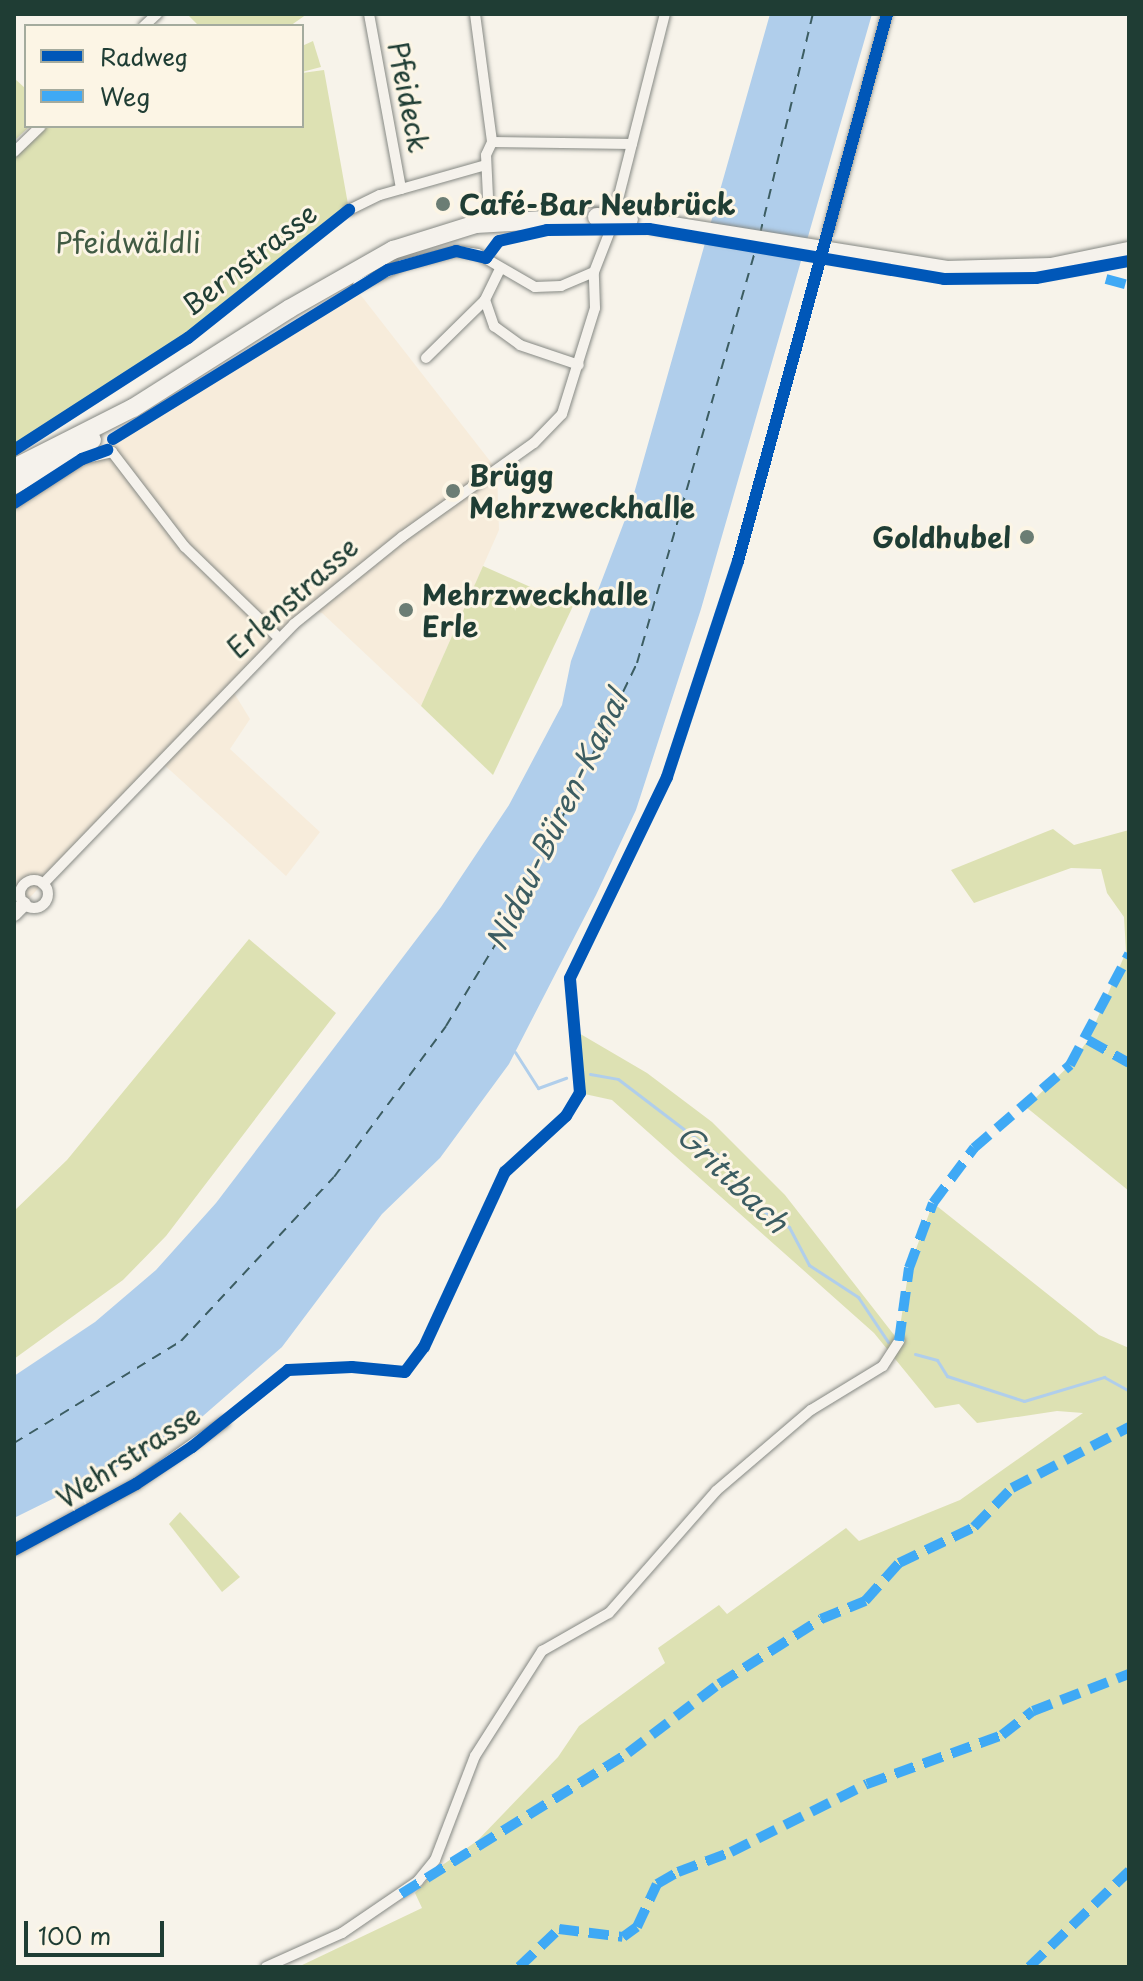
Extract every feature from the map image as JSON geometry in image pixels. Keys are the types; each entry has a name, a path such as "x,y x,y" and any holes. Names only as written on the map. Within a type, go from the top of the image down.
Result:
{"highway":[{"path":"17,474 133,408 370,261 448,232 518,220 629,219 927,269 988,271 1051,267 1129,251"}],"street":[{"name":"Pfeideck","path":"369,14 401,189"},
{"path":"475,14 492,142 486,165 488,197"},
{"name":"Erlenstrasse","path":"43,884 279,638 345,581 544,435 566,408 597,299 594,272 632,144 665,14"},
{"path":"828,232 887,14"},
{"path":"14,152 39,128"},
{"path":"492,142 632,144"},
{"name":"Bernstrasse","path":"349,210 401,189 486,165"},
{"path":"358,285 402,265 456,251 478,254 523,283 550,288 594,272"},
{"path":"426,358 485,300 500,269"},
{"path":"485,300 487,315 508,337 579,365"},
{"path":"14,503 82,459 107,450 121,459 185,547 279,638"},
{"path":"24,884 43,884 48,891 44,904 19,909 24,884"},
{"path":"266,1967 342,1933 418,1881 438,1851 475,1756 542,1651 609,1613 716,1491 811,1410 895,1350"},
{"name":"Wehrstrasse","path":"14,1550 136,1484 224,1422"}],"shaded area":[{"path":"356,289 497,470 499,530 421,706 322,613 310,610 231,688 250,719 230,749 320,832 286,876 160,761 14,914 14,503"}],"green space":[{"path":"187,14 307,14 293,24 197,24"},
{"path":"313,41 321,67 304,71 304,45"},
{"name":"Pfeidwäldli","path":"324,70 349,210 188,338 14,450 14,152 39,128 304,128 304,73"},
{"path":"14,78 24,87 24,128 28,128 14,141"},
{"path":"483,566 573,606 493,775 421,706"},
{"path":"1053,829 1074,845 1129,830 1129,1191 1026,1107 1070,1065 1088,1040 1126,952 1124,917 1107,893 1101,869 1071,868 974,903 951,870"},
{"path":"249,939 336,1013 166,1236 123,1280 14,1359 14,1211 67,1160"},
{"path":"577,1032 647,1073 712,1122 785,1195 898,1340 909,1268 933,1203 1099,1335 1129,1348 1129,1967 298,1967 422,1908 415,1893 441,1866 477,1841 558,1757 579,1726 665,1663 658,1648 719,1605 727,1614 846,1528 859,1541 960,1500 1083,1413 1057,1411 977,1423 959,1404 935,1408 874,1333 612,1100 580,1093"},
{"path":"180,1512 240,1577 222,1592 169,1524"}],"water":[{"name":"Nidau-Büren-Kanal","path":"770,14 872,14 701,609 636,810 596,895 509,1064 440,1158 382,1214 282,1347 180,1436 14,1518 14,1376 95,1322 156,1270 216,1203 441,907 509,805 562,705 571,661 631,504"}],"waterway":[{"path":"515,1052 538,1088 566,1078"},
{"name":"Grittbach","path":"590,1074 618,1079 719,1156 750,1203 789,1227 809,1265 858,1297 888,1342"},
{"name":"Grittbach","path":"915,1354 937,1360 947,1376 1024,1401 1104,1377 1129,1391"}],"ferry route":[{"path":"760,234 813,14"},
{"path":"14,1443 181,1341 334,1177 446,1026 521,902 637,663 756,247"}],"marked path":[{"path":"1106,279 1129,285"},
{"path":"899,1341 909,1268 933,1203 974,1148 1070,1065 1129,954"},
{"path":"1088,1040 1129,1063"},
{"path":"401,1894 628,1753 719,1684 821,1619 865,1601 899,1563 974,1527 1012,1488 1129,1427"},
{"path":"519,1967 559,1929 623,1937 637,1927 657,1884 678,1872 731,1852 867,1784 1002,1735 1033,1711 1129,1674"},
{"path":"1029,1967 1129,1871"}],"cycle path":[{"path":"14,1550 136,1484 192,1447 288,1370 352,1367 405,1372 424,1347 505,1172 566,1116 580,1093 570,978 667,777 738,561 887,14"},
{"path":"14,450 188,338 349,210"},
{"path":"113,439 388,270 456,251 486,258 499,241 547,230 649,229 944,279 1036,278 1129,261"},
{"path":"14,503 82,459 107,450"}],"place":[{"name":"Café-Bar Neubrück","path":"443,204"},
{"name":"Brügg Mehrzweckhalle","path":"453,491"},
{"name":"Goldhubel","path":"1027,537"},
{"name":"Mehrzweckhalle Erle","path":"406,610"}]}
